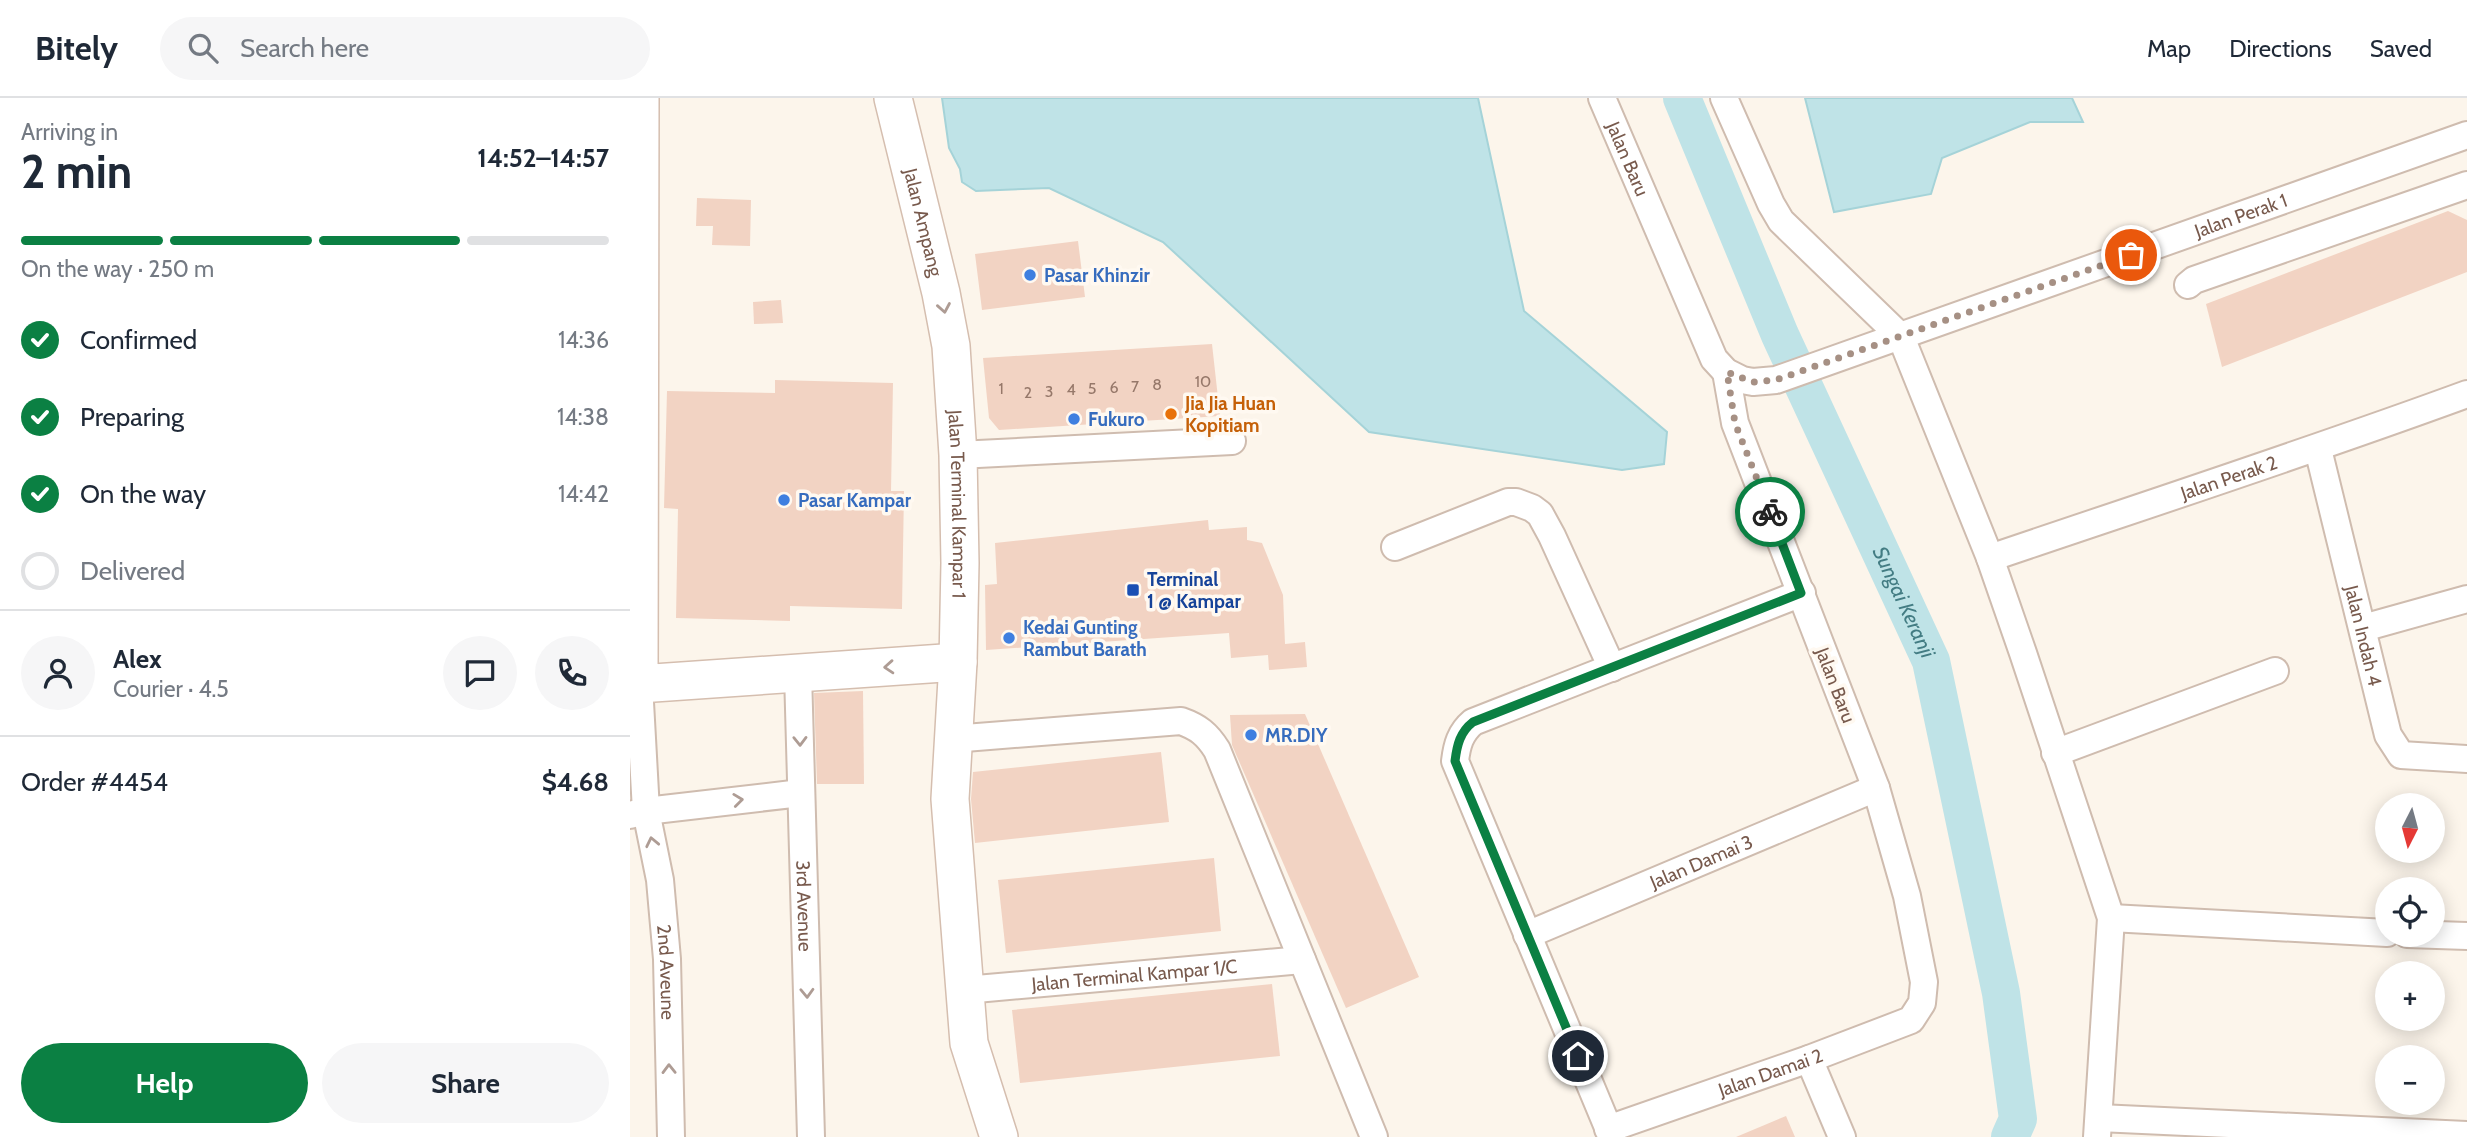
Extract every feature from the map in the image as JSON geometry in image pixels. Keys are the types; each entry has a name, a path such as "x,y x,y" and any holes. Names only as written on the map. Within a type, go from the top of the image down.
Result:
{"street":[{"path":"640,98 635,146 639,684 958,662"},
{"name":"Jalan Ampang","path":"892,98 941,293 951,346"},
{"name":"Jalan Baru","path":"1602,98 1714,359 1727,372 1735,423 1876,788 1907,896 1924,982 1922,1003"},
{"path":"1724,98 1781,221 1901,337 1990,558 2111,918 2098,1127 2467,1135"},
{"name":"Jalan Perak 1","path":"1901,337 2465,141"},
{"path":"2188,285 2467,186"},
{"path":"1727,372 1753,382 1776,380 1901,337"},
{"name":"Jalan Terminal Kampar 1","path":"951,346 958,455 960,563 958,662 950,799 969,1043 999,1137"},
{"name":"Jalan Perak 2","path":"1990,558 2236,474 2318,449 2467,394"},
{"path":"958,455 1232,441"},
{"name":"Jalan Indah 4","path":"2318,449 2388,735 2402,755 2467,759"},
{"path":"1395,547 1508,502 1532,508 1540,514 1552,536 1612,668"},
{"path":"1610,1133 1455,761 1457,745 1464,729 1473,722 1801,593"},
{"path":"2363,628 2467,599"},
{"path":"2055,752 2275,671"},
{"name":"3rd Avenue","path":"798,673 811,1137"},
{"name":"2nd Aveune","path":"639,684 638,813 660,880 667,959 671,1137"},
{"path":"953,738 1181,721 1208,735 1217,750 1374,1137"},
{"name":"Jalan Damai 3","path":"1527,935 1876,788"},
{"path":"638,813 801,793"},
{"path":"2111,918 2375,932"},
{"path":"2445,935 2467,936"},
{"name":"Jalan Terminal Kampar 1/C","path":"965,990 1302,960"},
{"name":"Jalan Damai 2","path":"1610,1133 1911,1020 1922,1003"},
{"path":"1809,1059 1842,1137"}],"water":[{"path":"942,98 1478,98 1524,311 1667,432 1664,464 1622,470 1369,432 1163,242 1049,188 976,191 962,182 960,169 949,148"},
{"path":"1805,98 2072,98 2083,122 2030,122 1942,158 1931,194 1834,212"}],"building":[{"path":"697,198 751,200 750,246 712,245 713,226 696,226"},
{"path":"2448,211 2467,220 2467,272 2222,367 2206,304"},
{"name":"Pasar Khinzir","path":"1078,241 1085,297 982,310 975,254"},
{"path":"781,300 783,323 754,324 753,302"},
{"path":"1212,344 1220,416 999,430 989,418 983,358"},
{"name":"Pasar Kampar","path":"775,380 893,383 891,491 904,491 902,609 790,606 790,621 676,618 678,509 664,508 667,391 775,393"},
{"name":"Terminal 1 @ Kampar","path":"1208,520 1209,530 1247,527 1247,540 1262,543 1283,595 1285,644 1305,642 1307,667 1269,670 1268,655 1231,658 1229,633 986,650 985,585 997,584 995,543"},
{"path":"863,691 864,784 817,784 814,693"},
{"path":"1305,714 1419,977 1346,1008 1232,745 1230,715"},
{"path":"1161,752 1169,822 975,843 971,799 973,772"},
{"path":"1214,858 1221,931 1006,953 998,880"},
{"path":"1272,984 1280,1056 1020,1083 1012,1010"},
{"path":"1786,1116 1795,1137 1736,1137"}],"waterway":[{"name":"Sungai Keranji","path":"1682,98 1780,335 1931,661 2001,993 2018,1119 2010,1137"}],"way so far":[{"path":"1770,512 1735,423 1727,372 1753,382 1776,380 2131,255"}],"place":[{"name":"Pasar Khinzir","path":"1030,275"},
{"name":"Jia Jia Huan Kopitiam","path":"1171,414"},
{"name":"Fukuro","path":"1074,419"},
{"name":"Pasar Kampar","path":"784,500"},
{"name":"Terminal 1 @ Kampar","path":"1133,590"},
{"name":"Kedai Gunting Rambut Barath","path":"1009,638"},
{"name":"MR.DIY","path":"1251,735"}],"route":[{"path":"1578,1056 1455,761 1457,745 1464,729 1473,722 1801,593 1770,512"}]}
